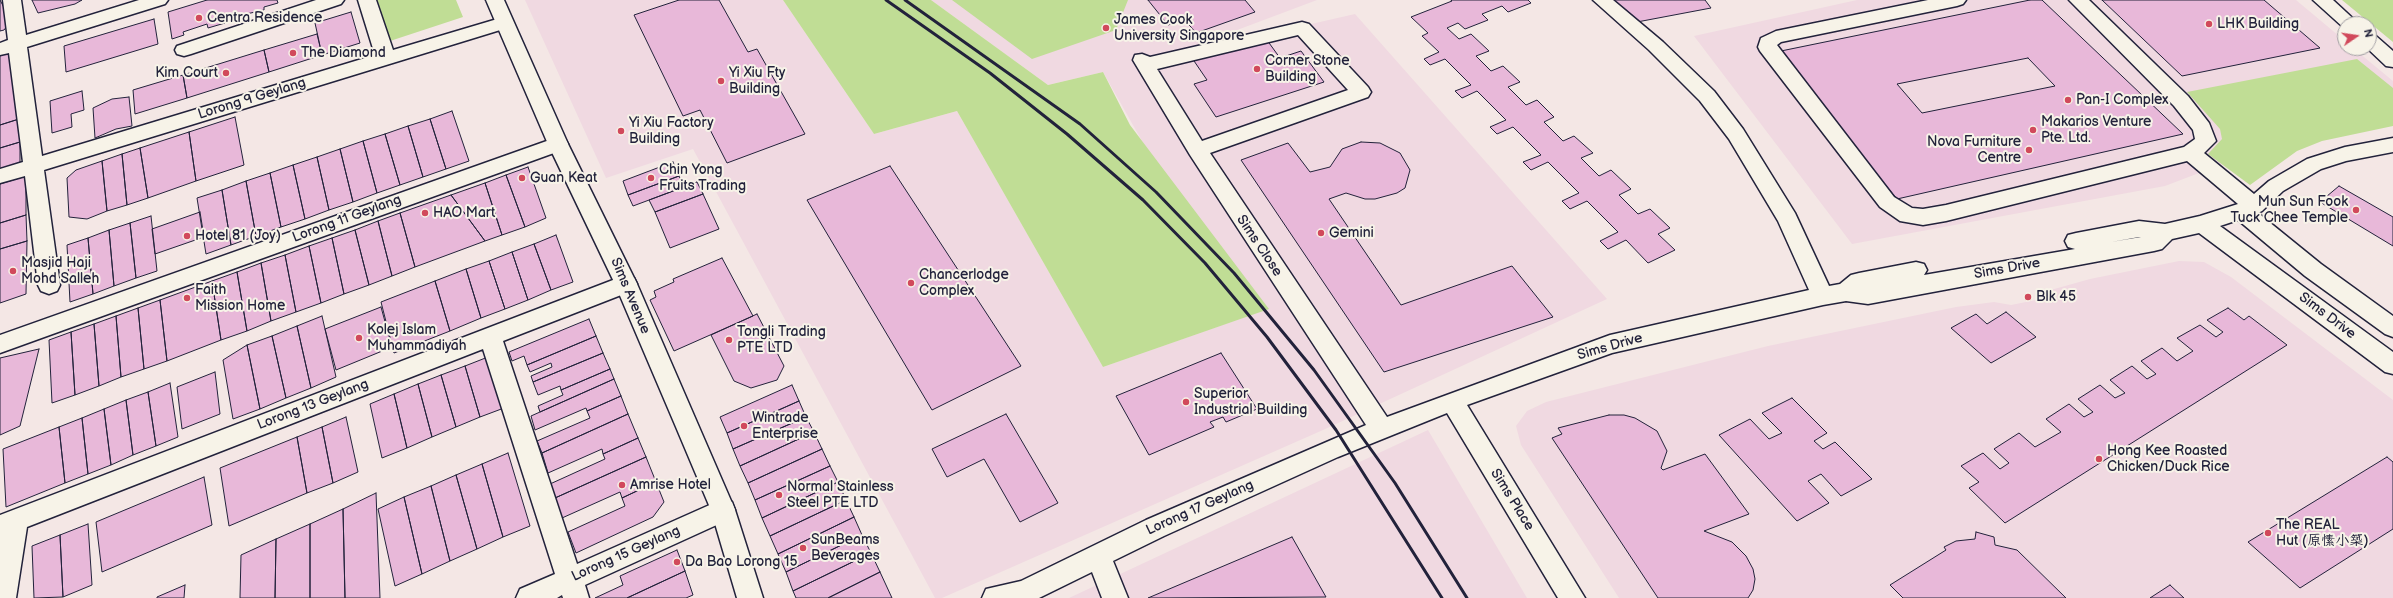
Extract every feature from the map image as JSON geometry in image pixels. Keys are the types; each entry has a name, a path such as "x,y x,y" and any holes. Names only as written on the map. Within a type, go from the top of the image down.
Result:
{"street":[{"path":"12,0 9,47 32,166 49,285"},
{"path":"9,47 159,0"},
{"path":"184,50 335,0"},
{"path":"367,0 386,59"},
{"name":"Sims Avenue","path":"495,0 558,144 626,284 723,510 750,598"},
{"path":"1602,0 1656,46 1707,96 1736,134 1788,219 1823,296"},
{"path":"1956,0 1776,37 1768,42 1767,47 1888,202 1907,216 1923,218 2190,153 2206,141 2202,128 2181,101 2078,0"},
{"path":"2322,0 2341,16"},
{"name":"Lorong 9 Geylang","path":"0,176 504,23"},
{"name":"Sims Close","path":"1197,150 1361,92 1302,28 1144,63 1197,150 1382,429"},
{"path":"2377,47 2393,61"},
{"name":"Lorong 11 Geylang","path":"0,344 558,144"},
{"path":"2190,153 2248,209 2276,186 2314,164 2345,154 2393,145"},
{"name":"Sims Drive","path":"1382,429 1452,401 1610,344 1823,296 1846,292 1868,295 1948,279 2154,243 2165,232 2202,224 2248,209 2313,270 2393,328"},
{"name":"Sims Drive","path":"2202,224 2393,365"},
{"name":"Lorong 13 Geylang","path":"7,523 626,284"},
{"path":"490,336 573,588"},
{"name":"Sims Place","path":"1452,401 1572,598"},
{"name":"Lorong 17 Geylang","path":"995,598 1017,596 1098,556 1257,482 1382,429"},
{"name":"Lorong 15 Geylang","path":"529,598 573,588 723,510"},
{"path":"3,598 7,523"},
{"path":"1098,556 1115,598"}],"shaded area":[{"path":"525,0 783,0 874,134 957,111 1103,367 1242,318 1103,72 1048,85 931,0 1317,0 1168,56 1136,64 1355,14 1607,299 1323,430 942,598 935,598 693,149 606,178"},
{"path":"1857,0 2296,0 2337,34 2337,56 2363,56 2393,81 2393,99 2165,186 1852,244 1694,36"},
{"path":"2179,261 2204,262 2231,277 2393,400 2393,598 1619,598 1521,445 1516,426 1527,411 1546,402 1768,346 1956,307 1994,302 2011,305 2041,299 2040,293 2090,279"},
{"path":"1428,430 1527,598 1069,598"}],"green space":[{"path":"374,0 456,0 463,17 387,42"},
{"path":"783,0 931,0 1048,85 1103,72 1130,125 1269,309 1103,367 957,111 874,134"},
{"path":"952,0 1128,0 1116,30 1032,59"},
{"path":"2342,0 2393,0 2393,42 2377,29 2377,16 2361,16"},
{"path":"2357,59 2393,88 2393,126 2322,141 2297,151 2250,185 2208,154 2222,139 2220,129 2187,92"}],"building":[{"path":"0,0 11,21 4,30 0,31"},
{"path":"32,0 82,0 75,4 38,13"},
{"name":"Centra Residence","path":"207,0 277,0 278,3 264,7 264,10 224,19 225,23 208,28 207,24 183,32 184,35 172,39 168,12"},
{"name":"Yi Xiu Fty Building","path":"679,0 719,0 748,52 757,49 805,134 727,163 700,110 683,116 634,15"},
{"path":"1148,0 1245,0 1255,12 1196,33 1185,20 1168,25"},
{"path":"1451,0 1528,0 1531,3 1508,12 1502,6 1482,14 1488,20 1465,29 1458,23 1447,28 1459,39 1471,34 1489,51 1476,56 1491,71 1503,66 1520,82 1508,87 1526,105 1537,100 1554,117 1544,122 1563,141 1574,136 1593,153 1581,158 1599,176 1611,170 1631,189 1619,195 1638,214 1650,209 1670,228 1658,234 1675,250 1648,263 1626,240 1608,249 1600,241 1618,232 1587,201 1570,209 1562,201 1579,193 1548,162 1531,170 1523,162 1541,155 1513,127 1497,134 1490,127 1506,120 1477,91 1462,98 1455,91 1471,85 1445,59 1430,65 1424,59 1439,52 1422,36 1428,33 1411,17 1452,1"},
{"path":"1612,0 1705,0 1711,8 1637,22"},
{"name":"Pan-I Complex","path":"2030,0 2042,0 2183,134 1897,199 1776,52","holes":["2028,58 2055,86 1922,113 1897,84"]},
{"name":"LHK Building","path":"2102,0 2264,0 2320,48 2182,76"},
{"path":"351,12 360,43 322,55 315,23"},
{"path":"154,19 158,44 66,72 64,46"},
{"name":"The Diamond","path":"317,34 322,55 269,72 264,50"},
{"name":"Corner Stone Building","path":"1264,36 1280,58 1301,51 1324,82 1216,117 1194,84 1207,80 1192,58"},
{"path":"16,48 19,119 0,125 0,53"},
{"name":"Kim Court","path":"264,50 269,72 187,98 183,75"},
{"path":"183,75 187,98 135,114 133,90"},
{"path":"82,91 84,110 71,114 72,127 52,133 50,101"},
{"path":"129,97 132,126 116,129 95,138 93,108 112,99"},
{"path":"452,111 469,161 446,169 430,119"},
{"path":"235,117 244,165 196,181 189,132"},
{"path":"19,119 20,142 0,148 0,125"},
{"path":"430,119 446,169 423,177 408,126"},
{"path":"408,126 423,177 400,185 385,134"},
{"path":"189,132 196,181 148,198 140,148"},
{"path":"385,134 400,185 377,193 363,141"},
{"path":"363,141 377,193 353,202 340,149"},
{"path":"20,142 20,169 0,174 0,148"},
{"name":"Gemini","path":"1361,142 1380,143 1400,153 1410,170 1405,188 1397,193 1375,199 1365,199 1346,193 1329,199 1401,305 1512,266 1553,317 1384,372 1241,160 1288,143 1310,172 1330,167 1342,149"},
{"path":"140,148 148,198 127,205 122,154"},
{"path":"340,149 353,202 329,210 317,157"},
{"path":"122,154 127,205 107,211 102,161"},
{"path":"317,157 329,210 305,219 293,165"},
{"path":"102,161 107,211 87,219 69,217 67,178 76,170"},
{"name":"Chin Yong Fruits Trading","path":"673,162 679,176 628,195 623,181"},
{"path":"293,165 305,219 281,227 270,173"},
{"name":"Chancerlodge Complex","path":"890,166 1021,366 932,410 807,200"},
{"path":"528,167 546,218 525,227 506,175"},
{"path":"270,173 281,227 256,236 246,181"},
{"path":"506,175 525,227 502,235 485,183"},
{"path":"26,176 26,215 0,223 0,184"},
{"path":"679,176 684,187 633,206 628,195"},
{"path":"246,181 256,236 231,245 222,190"},
{"path":"697,182 703,194 655,212 649,200"},
{"path":"485,183 502,235 485,241 451,195"},
{"name":"Mun Sun Fook Tuck Chee Temple","path":"2339,186 2393,217 2393,246 2320,202"},
{"path":"222,190 231,245 206,254 197,198"},
{"path":"703,194 719,229 670,248 655,212"},
{"path":"451,195 485,241 415,267 400,213"},
{"path":"200,212 204,237 155,254 152,229"},
{"path":"400,213 415,267 392,276 378,221"},
{"path":"26,215 27,241 0,249 0,223"},
{"path":"151,216 157,271 136,278 130,223"},
{"path":"378,221 392,276 369,285 355,230"},
{"path":"130,223 136,278 114,286 109,230"},
{"path":"109,230 114,286 93,294 88,238"},
{"path":"355,230 369,285 344,294 332,238"},
{"path":"556,235 573,282 551,290 534,244"},
{"path":"88,238 93,294 70,302 67,245"},
{"path":"332,238 344,294 321,303 309,246"},
{"name":"Masjid Haji Mohd Salleh","path":"27,241 26,294 0,303 0,249"},
{"path":"534,244 551,290 528,300 512,252"},
{"path":"309,246 321,303 296,312 285,255"},
{"path":"512,252 528,300 505,309 489,261"},
{"path":"285,255 296,312 271,321 261,263"},
{"path":"722,258 753,316 674,351 650,300 656,297 654,291 674,282 673,279"},
{"path":"489,261 505,309 481,318 466,269"},
{"path":"261,263 271,321 247,331 237,272"},
{"path":"466,269 481,318 450,331 435,281"},
{"path":"237,272 247,331 221,340 212,281"},
{"path":"212,281 221,340 167,361 160,300"},
{"path":"435,281 450,331 394,353 381,302"},
{"path":"160,300 167,361 144,369 138,308"},
{"name":"Kolej Islam Muhammadiyah","path":"381,307 392,347 336,370 325,329"},
{"path":"138,308 144,369 121,377 116,316"},
{"path":"2228,308 2244,320 2249,316 2287,345 2005,523 1969,488 1979,482 1961,466 1983,453 2000,469 2009,463 1994,449 2019,433 2035,447 2061,432 2046,419 2069,404 2084,417 2093,412 2078,399 2100,385 2115,398 2125,393 2110,380 2132,366 2147,379 2156,374 2141,361 2162,348 2177,361 2193,351 2177,338 2200,325 2216,337 2223,332 2207,320"},
{"path":"2006,312 2036,337 1991,363 1951,328 1976,314 1987,324"},
{"path":"757,314 784,366 777,380 751,388 734,381 711,335"},
{"path":"116,316 121,377 99,386 94,324"},
{"path":"322,316 336,377 311,388 297,326"},
{"path":"589,319 596,336 527,365 524,356 512,361 509,352"},
{"path":"94,324 99,386 75,395 71,332"},
{"path":"297,326 311,388 286,398 272,336"},
{"path":"71,332 75,395 52,403 49,340"},
{"path":"272,336 286,398 260,409 247,345"},
{"path":"596,336 603,353 533,382 531,376 552,367 551,363 530,372 527,365"},
{"path":"247,345 260,409 233,419 223,360"},
{"path":"39,349 20,426 0,435 0,358"},
{"path":"603,353 610,369 561,390 560,386 538,395 533,382"},
{"name":"Superior Industrial Building","path":"1221,353 1257,409 1226,422 1223,417 1210,422 1214,427 1149,455 1116,396"},
{"path":"488,357 504,408 480,417 465,366"},
{"path":"465,366 480,417 456,427 441,375"},
{"path":"610,369 614,379 540,412 538,406 563,395 561,390"},
{"path":"215,372 220,414 182,429 177,387"},
{"path":"441,375 456,427 432,437 418,384"},
{"path":"614,379 621,396 587,411 586,408 535,430 531,416"},
{"path":"170,383 178,437 156,446 148,392"},
{"path":"418,384 432,437 407,448 394,394"},
{"path":"792,385 799,401 727,433 720,417"},
{"path":"148,392 156,446 133,455 126,400"},
{"path":"394,394 407,448 382,458 370,404"},
{"path":"621,396 628,414 542,453 537,441 590,418 587,411"},
{"path":"1792,398 1827,433 1814,441 1823,449 1835,442 1872,479 1841,496 1821,474 1808,481 1829,503 1797,521 1719,435 1750,419 1769,439 1782,433 1762,413"},
{"path":"126,400 133,455 111,465 104,409"},
{"path":"799,401 806,417 733,449 727,433"},
{"path":"104,409 111,465 88,474 82,418"},
{"path":"628,414 638,438 603,454 602,449 548,473 542,453"},
{"path":"1006,414 1058,503 1020,522 984,459 947,477 932,449"},
{"path":"1609,415 1624,415 1635,418 1657,431 1667,451 1661,468 1663,470 1705,454 1749,514 1704,531 1732,542 1746,556 1753,569 1755,579 1753,590 1748,598 1658,598 1552,438 1562,434 1558,428"},
{"path":"346,417 358,472 333,483 322,427"},
{"path":"806,417 814,432 740,466 733,449"},
{"path":"82,418 88,474 65,483 59,427"},
{"path":"59,427 65,483 6,507 3,449"},
{"path":"322,427 333,483 307,493 297,437"},
{"path":"814,432 822,449 748,483 740,466"},
{"path":"297,437 307,493 229,526 220,468"},
{"path":"638,438 646,457 555,498 550,484 605,459 603,454"},
{"path":"822,449 830,466 755,500 748,483"},
{"path":"508,453 530,526 503,537 482,464"},
{"path":"646,457 656,482 622,498 620,492 562,518 555,498"},
{"path":"2387,457 2393,462 2393,529 2300,588 2248,542"},
{"path":"482,464 503,537 477,549 456,475"},
{"path":"830,466 838,482 762,518 755,500"},
{"path":"456,475 477,549 450,561 431,486"},
{"path":"204,477 212,525 102,572 96,522"},
{"path":"656,482 664,502 653,517 576,553 568,532 625,506 622,498"},
{"path":"838,482 846,500 770,536 762,518"},
{"path":"431,486 450,561 422,574 404,497"},
{"path":"376,493 380,598 345,598 343,509"},
{"path":"404,497 422,574 395,586 378,509"},
{"path":"846,500 854,517 778,554 770,536"},
{"path":"343,509 345,598 310,598 310,524"},
{"path":"854,517 862,535 786,572 778,554"},
{"path":"88,524 92,585 63,597 60,535"},
{"path":"310,524 310,598 275,598 276,539"},
{"path":"1976,532 1994,537 1995,545 2017,550 2066,598 1903,598 1890,585 1946,550 1944,547 1956,541 1975,539"},
{"path":"60,535 63,597 34,598 32,546"},
{"path":"862,535 871,553 793,591 786,572"},
{"path":"1292,537 1326,597 1148,598"},
{"path":"276,539 275,598 240,598 241,555"},
{"path":"677,550 685,571 627,598 595,598 623,585 620,576"},
{"path":"871,553 880,572 828,598 796,598 793,591"},
{"path":"685,571 693,595 686,598 627,598"},
{"path":"880,572 892,598 828,598"},
{"path":"185,585 184,598 157,598 157,597"},
{"path":"2170,585 2184,598 2150,598"}],"railway":[{"path":"886,0 990,73 1067,134 1143,200 1205,263 1267,337 1336,430 1442,598"},
{"path":"905,0 1080,124 1156,192 1234,273 1314,370 1395,483 1467,598"}],"place":[{"name":"Centra Residence","path":"199,18"},
{"name":"LHK Building","path":"2209,24"},
{"name":"James Cook University Singapore","path":"1106,28"},
{"name":"The Diamond","path":"293,53"},
{"name":"Corner Stone Building","path":"1257,69"},
{"name":"Kim Court","path":"226,73"},
{"name":"Yi Xiu Fty Building","path":"721,81"},
{"name":"Pan-I Complex","path":"2068,100"},
{"name":"Makarios Venture Pte. Ltd.","path":"2033,130"},
{"name":"Yi Xiu Factory Building","path":"621,131"},
{"name":"Nova Furniture Centre","path":"2029,150"},
{"name":"Guan Keat","path":"522,178"},
{"name":"Chin Yong Fruits Trading","path":"651,178"},
{"name":"Mun Sun Fook Tuck Chee Temple","path":"2356,210"},
{"name":"HAO Mart","path":"425,213"},
{"name":"Gemini","path":"1321,233"},
{"name":"Hotel 81 (Joy)","path":"187,236"},
{"name":"Masjid Haji Mohd Salleh","path":"13,271"},
{"name":"Chancerlodge Complex","path":"911,283"},
{"name":"Blk 45","path":"2028,297"},
{"name":"Faith Mission Home","path":"187,298"},
{"name":"Kolej Islam Muhammadiyah","path":"359,338"},
{"name":"Tongli Trading PTE LTD","path":"729,340"},
{"name":"Superior Industrial Building","path":"1186,402"},
{"name":"Wintrade Enterprise","path":"744,426"},
{"name":"Hong Kee Roasted Chicken/Duck Rice","path":"2099,459"},
{"name":"Amrise Hotel","path":"622,485"},
{"name":"Normal Stainless Steel PTE LTD","path":"779,495"},
{"name":"The REAL Hut (原愫小築)","path":"2268,533"},
{"name":"SunBeams Beverages","path":"803,548"},
{"name":"Da Bao Lorong 15","path":"677,562"}]}
